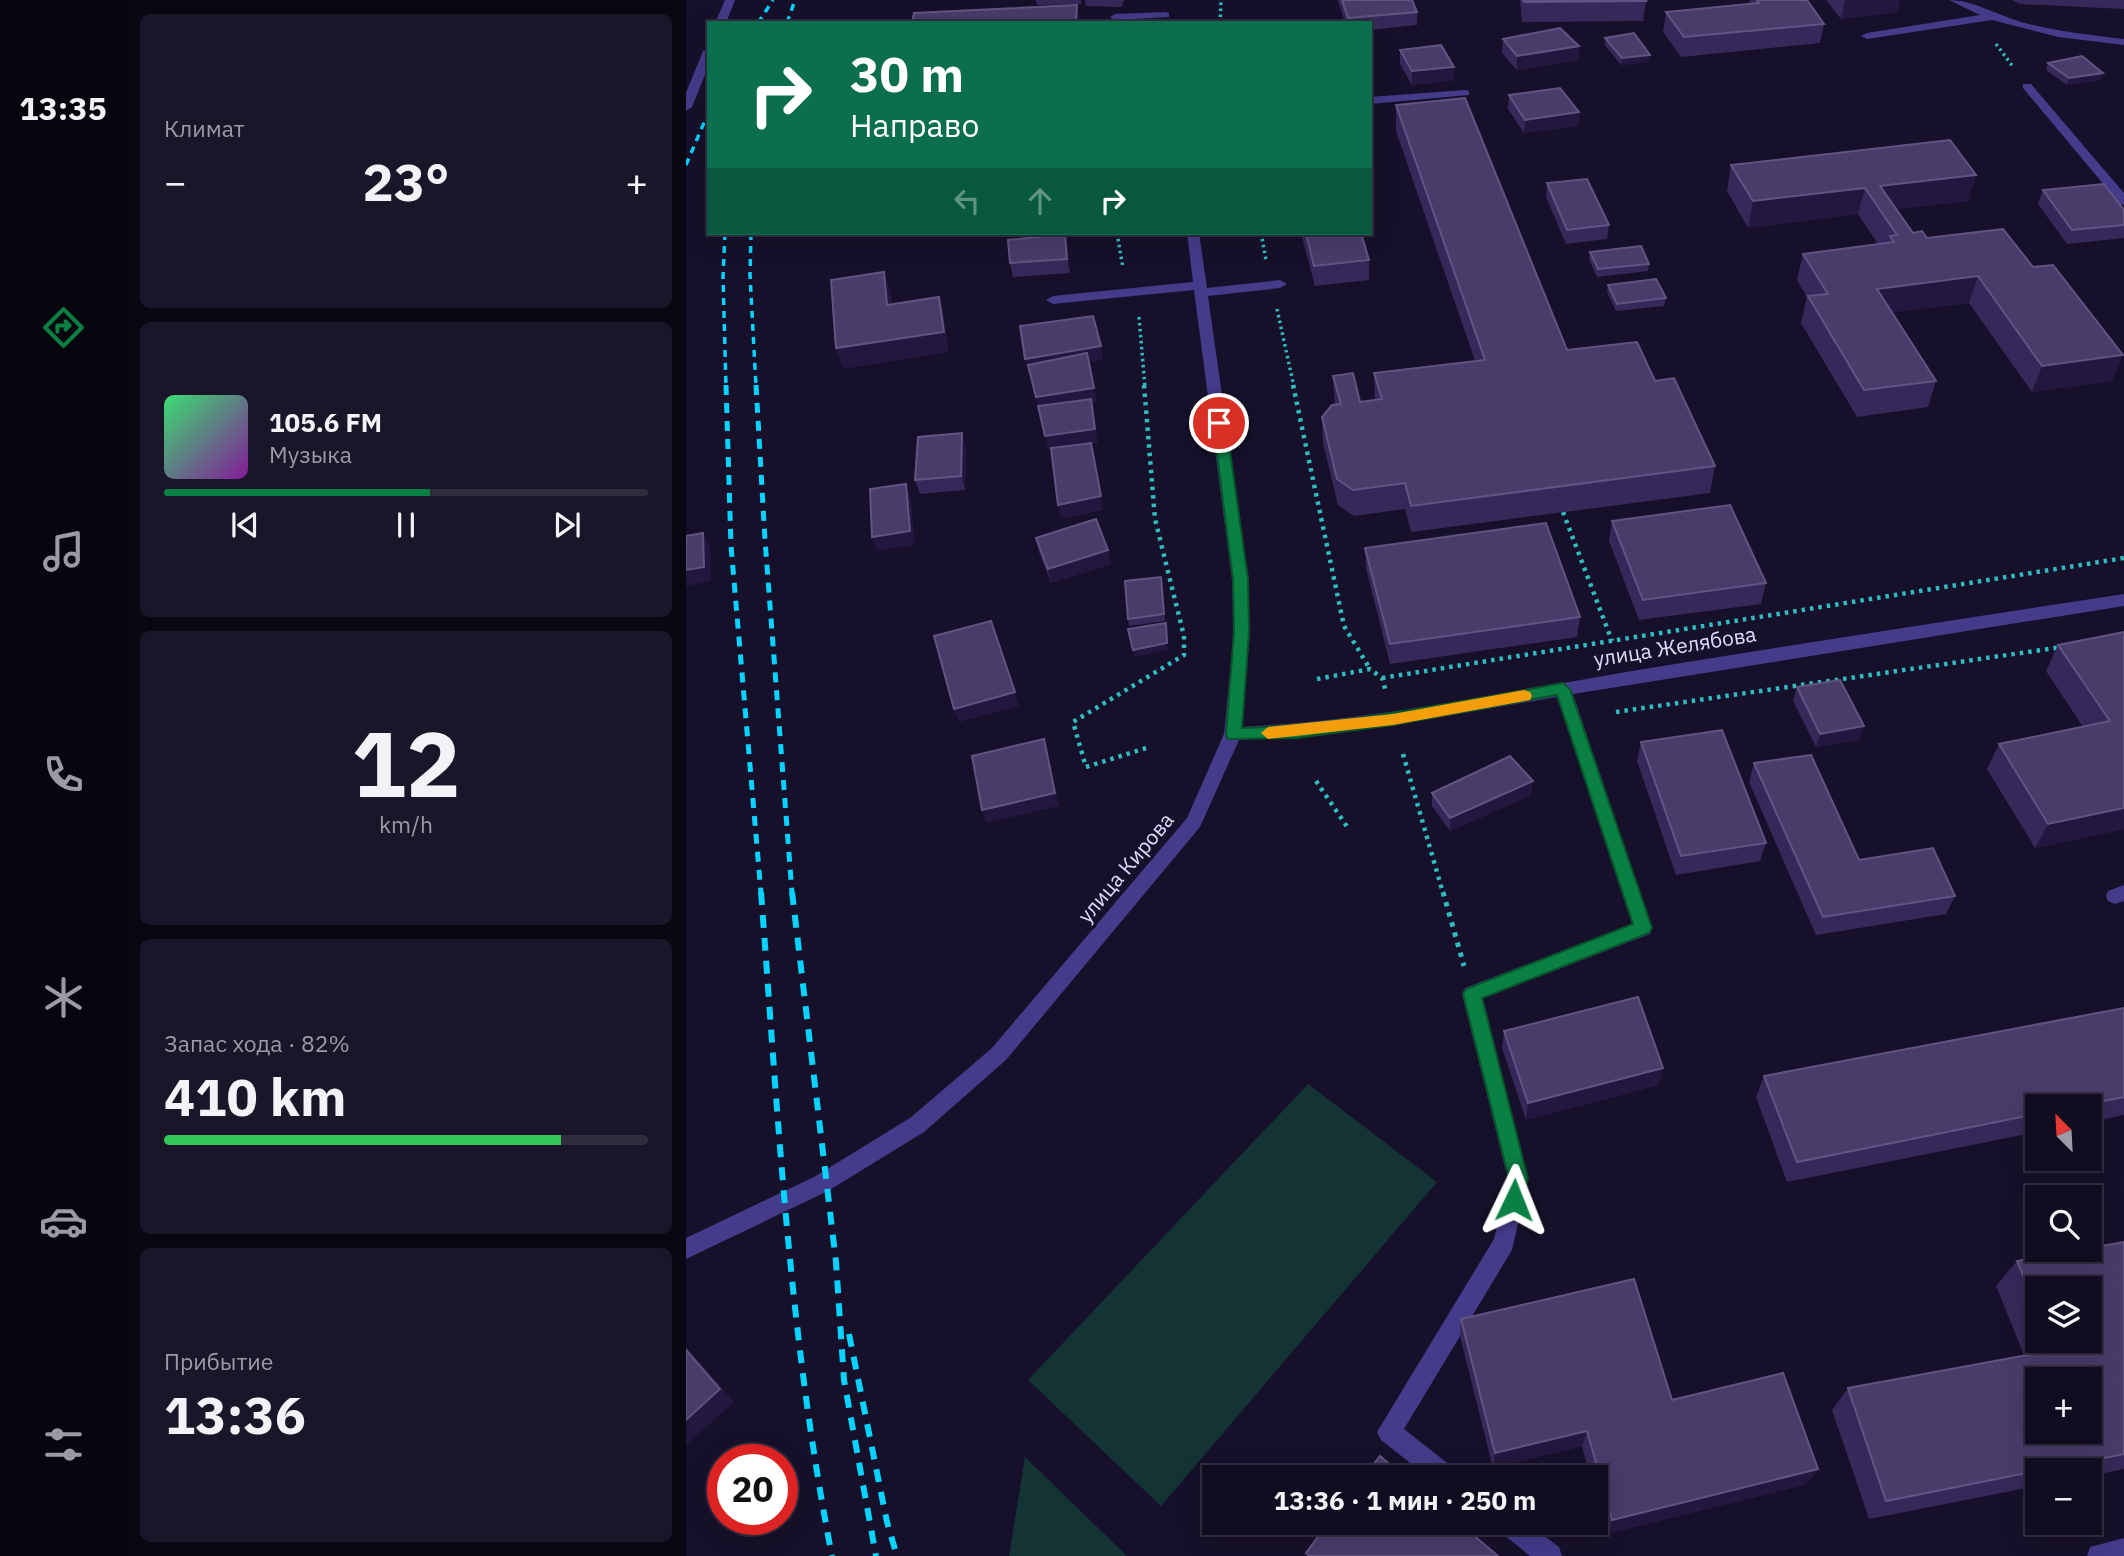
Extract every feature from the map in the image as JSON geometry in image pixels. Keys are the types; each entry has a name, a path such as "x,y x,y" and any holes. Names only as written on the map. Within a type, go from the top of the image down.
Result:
{"street":[{"path":"721,21 730,0"},
{"path":"1115,16 1166,19 1167,0"},
{"path":"1954,0 1990,17 2022,26 2124,42"},
{"path":"1867,36 1990,17"},
{"path":"686,107 707,56"},
{"path":"2026,86 2124,201"},
{"path":"1372,101 1465,93"},
{"name":"улица Кирова","path":"686,1249 821,1184 917,1125 999,1054 1194,822 1233,734 1242,632 1240,579 1193,235"},
{"path":"1053,300 1137,292 1276,285"},
{"name":"улица Желябова","path":"1233,734 1296,732 1393,719 1761,655 2124,600"},
{"path":"1432,1465 1389,1432 1504,1243 1518,1179 1472,994 1643,928 1563,689"},
{"path":"1523,1535 1550,1556"},
{"path":"2099,1556 2124,1550"}],"path":[{"path":"1220,21 1221,0"},
{"path":"1993,40 2026,86"},
{"path":"1118,235 1123,271 1137,292 1155,519 1184,636 1184,655 1073,722 1086,767 1146,748"},
{"path":"1262,235 1276,285 1344,626 1370,668 1382,678 1387,696"},
{"path":"1563,512 1612,641"},
{"path":"1382,678 2124,558"},
{"path":"1616,712 2070,646"},
{"path":"1317,679 1370,668"},
{"path":"1403,754 1472,994"},
{"path":"1316,781 1348,828"}],"green space":[{"path":"1308,1084 1437,1182 1161,1506 1028,1380"},
{"path":"1025,1457 1127,1556 1009,1556"}],"building":[{"path":"1342,0 1412,0 1417,12 1348,18"},
{"path":"1523,0 1645,0 1646,1 1524,2"},
{"path":"1757,0 1807,0 1824,24 1684,37 1666,12 1759,3"},
{"path":"1077,5 1076,21 912,21 914,13"},
{"path":"1560,28 1579,46 1517,56 1503,39"},
{"path":"1634,33 1650,55 1622,58 1605,38"},
{"path":"1441,45 1454,67 1412,71 1400,50"},
{"path":"2082,56 2103,73 2069,78 2048,63"},
{"path":"1560,88 1579,112 1525,120 1509,95"},
{"path":"1465,98 1567,350 1637,342 1655,381 1674,378 1715,466 1411,506 1405,483 1353,490 1337,479 1322,417 1332,405 1341,404 1333,376 1353,373 1360,402 1382,399 1374,373 1485,360 1396,105"},
{"path":"1950,140 1976,175 1880,186 1913,233 1922,231 1927,238 2003,229 2033,267 2053,265 2123,355 2042,366 1978,276 1877,289 1936,381 1864,390 1808,296 1828,294 1803,254 1894,242 1890,236 1897,235 1865,188 1753,201 1731,165"},
{"path":"1587,179 1609,225 1567,230 1547,183"},
{"path":"2104,184 2124,210 2124,225 2072,230 2043,190"},
{"path":"1065,235 1067,259 1010,263 1008,240"},
{"path":"1306,235 1362,235 1369,260 1314,266"},
{"path":"1641,246 1649,264 1598,269 1590,252"},
{"path":"884,272 887,305 939,297 944,332 836,348 831,280"},
{"path":"1656,279 1666,298 1617,304 1608,285"},
{"path":"1093,316 1101,346 1025,359 1020,326"},
{"path":"1087,353 1094,388 1036,397 1028,365"},
{"path":"1091,399 1095,429 1045,436 1038,406"},
{"path":"962,433 961,476 915,480 918,437"},
{"path":"1091,443 1101,496 1058,505 1051,448"},
{"path":"906,484 910,531 872,537 870,489"},
{"path":"1730,505 1766,583 1643,600 1612,521"},
{"path":"1096,519 1108,550 1048,569 1036,538"},
{"path":"1546,523 1580,617 1390,644 1365,548"},
{"path":"703,533 704,567 686,570 686,536"},
{"path":"1161,577 1164,614 1128,619 1125,581"},
{"path":"991,621 1015,692 954,709 934,636"},
{"path":"1166,623 1167,643 1133,650 1128,629"},
{"path":"2124,632 2124,808 2048,824 1999,744 2110,721 2058,645"},
{"path":"1840,680 1864,726 1820,734 1797,687"},
{"path":"1722,730 1766,843 1681,856 1641,742"},
{"path":"1044,739 1055,793 982,810 972,756"},
{"path":"1811,755 1859,860 1933,848 1955,896 1823,917 1754,763"},
{"path":"1510,756 1533,781 1450,818 1432,793"},
{"path":"1638,997 1663,1068 1528,1103 1504,1031"},
{"path":"2124,1008 2124,1097 2102,1101 2102,1094 2025,1094 2025,1116 1797,1162 1764,1076"},
{"path":"2124,1242 2124,1454 2102,1458 2025,1458 2025,1473 1886,1501 1848,1388 2038,1353 2102,1353 2102,1276 2025,1276 2025,1280 2017,1261 2102,1262 2102,1246"},
{"path":"1634,1279 1672,1400 1783,1373 1818,1469 1612,1520 1608,1506 1608,1465 1597,1465 1587,1431 1495,1453 1461,1319"},
{"path":"686,1350 720,1389 686,1420"},
{"path":"1380,1456 1390,1465 1373,1465"},
{"path":"1319,1535 1473,1535 1498,1556 1309,1556 1306,1553"}],"railway":[{"path":"759,21 773,0"},
{"path":"788,21 795,0"},
{"path":"686,165 707,116"},
{"path":"725,235 723,277 726,387"},
{"path":"751,235 750,275 756,387"},
{"path":"726,385 731,546 761,893"},
{"path":"756,385 792,893"},
{"path":"761,892 795,1308 817,1474 832,1556"},
{"path":"792,892 836,1262 844,1380 876,1556"},
{"path":"849,1334 887,1522 897,1556"}],"slow traffic":[{"path":"1268,733 1296,732 1393,719 1524,696"}],"route":[{"path":"1219,423 1240,579 1242,632 1233,734 1296,732 1393,719 1563,689 1643,928 1472,994 1518,1179 1514,1200"}]}
